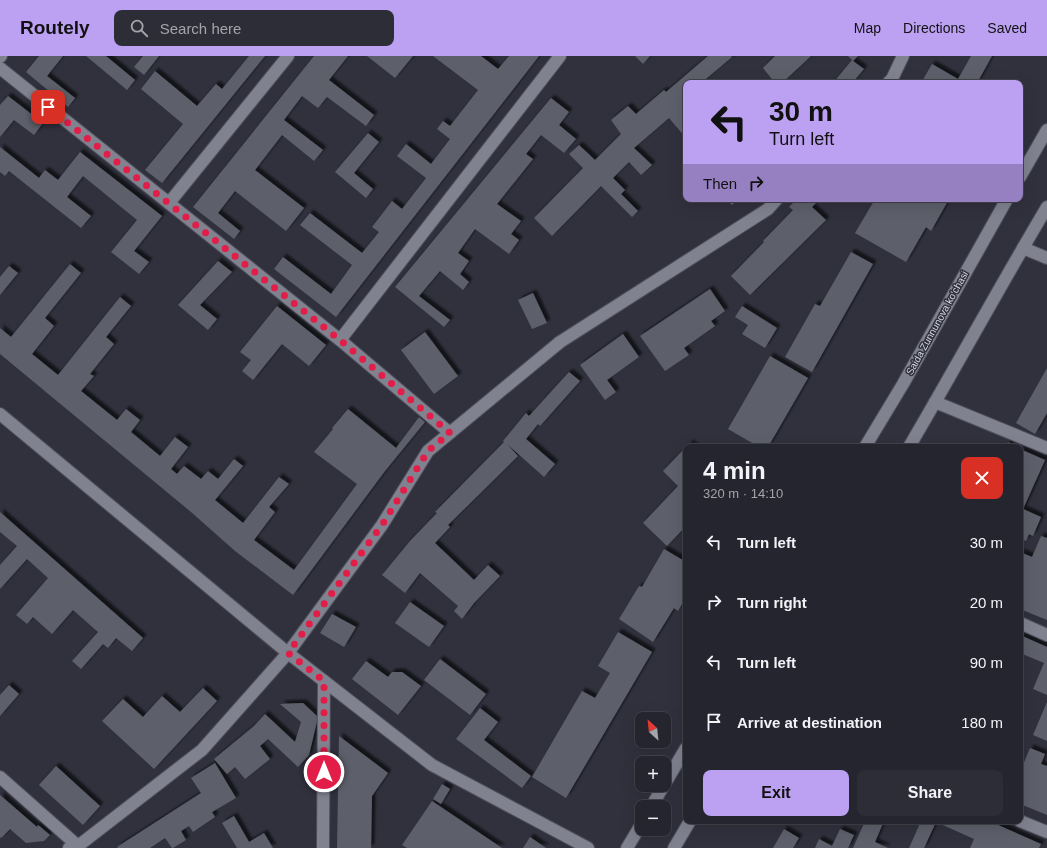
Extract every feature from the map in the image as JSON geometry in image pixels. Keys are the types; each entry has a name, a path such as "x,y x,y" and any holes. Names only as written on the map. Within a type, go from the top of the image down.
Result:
{"street":[{"path":"169,203 288,56"},
{"path":"340,340 560,56"},
{"path":"891,80 903,56"},
{"path":"0,68 340,340 450,433"},
{"path":"1023,172 1047,130"},
{"path":"0,777 74,847 202,750 288,653 382,525 428,451 560,342 768,209 774,202"},
{"name":"Saida Zunnunova ko'chasi","path":"867,444 903,384 1005,202"},
{"path":"911,444 1047,207"},
{"path":"1023,248 1047,258"},
{"path":"935,402 1047,448"},
{"path":"0,414 288,653 432,765 588,848"},
{"path":"1023,624 1047,635"},
{"path":"323,848 324,681"},
{"path":"655,800 683,753"},
{"path":"1023,822 1047,832"},
{"path":"674,848 688,824"},
{"path":"627,848 635,835"}],"building":[{"path":"39,56 63,56 47,76 75,98 68,107 26,72"},
{"path":"86,56 106,56 135,80 127,90"},
{"path":"143,56 159,56 144,75 134,67"},
{"path":"249,56 265,56 162,183 145,170 183,124 141,89 155,71 197,106 216,84 222,89"},
{"path":"314,56 348,56 329,80 374,115 366,126 327,97 318,108 302,96 284,120 323,150 314,161 282,135 255,170 304,208 286,231 235,191 218,213 240,231 234,239 193,207"},
{"path":"367,56 413,56 395,78"},
{"path":"433,56 481,56 498,69 509,56 539,56 336,317 274,269 283,257 331,294 352,265 300,225 310,213 362,253 379,232 372,227 392,201 402,209 426,178 397,156 406,144 431,164 450,139 437,129 443,121 450,126 478,90"},
{"path":"635,56 650,56 643,64"},
{"path":"708,56 732,57 705,80 683,80 683,134 669,118 634,148 652,165 641,175 629,162 613,178 625,190 621,194 638,211 632,217 601,186 552,236 534,218 583,168 569,154 579,145 595,160 621,134 611,120 628,106 636,114 664,90 666,92"},
{"path":"775,56 811,56 785,80 773,80 763,68"},
{"path":"848,56 858,56 853,61 864,69 855,80 835,80 852,60"},
{"path":"971,56 992,56 979,80 923,80 932,64 958,79"},
{"path":"8,96 43,123 34,135 14,120 0,137 0,105"},
{"path":"551,98 569,112 559,125 576,139 564,153 541,135 526,154 533,159 497,204 521,221 511,234 519,240 509,254 475,229 458,253 469,261 460,274 469,282 463,290 440,271 419,296 450,320 444,327 395,287"},
{"path":"368,133 379,142 354,173 373,189 366,198 335,172"},
{"path":"0,147 39,178 45,170 58,180 80,152 162,216 134,251 149,262 139,274 111,252 137,220 83,176 67,197 91,216 81,228 9,171 5,176 0,172"},
{"path":"794,202 817,202 812,207 826,220 750,295 731,276 793,210 789,207"},
{"path":"873,202 947,202 931,231 926,227 906,262 855,233"},
{"path":"851,252 873,264 812,372 785,357 815,304 820,306"},
{"path":"218,261 232,272 200,305 217,319 208,330 178,305"},
{"path":"70,264 81,273 45,318 54,326 32,354 58,375 120,297 131,306 106,337 114,344 90,374 94,376 81,391 117,420 126,409 140,420 131,432 160,456 175,437 188,447 171,469 177,474 184,466 201,479 208,471 218,479 234,459 243,466 215,500 243,523 279,477 289,484 269,507 275,512 254,540 294,570 357,484 314,452 348,409 396,448 419,417 425,422 385,471 293,595 235,551 191,512 0,354 0,328 11,337"},
{"path":"9,266 18,273 0,295 0,277"},
{"path":"710,289 725,311 711,321 715,326 684,348 689,355 665,371 640,336"},
{"path":"533,293 547,323 532,329 518,300"},
{"path":"277,306 326,345 309,366 282,344 253,380 242,371 251,360 240,352"},
{"path":"742,306 777,328 765,348 742,334 748,325 735,317"},
{"path":"425,332 458,376 434,394 401,350"},
{"path":"623,334 639,357 607,380 616,392 605,400 580,365"},
{"path":"770,356 808,378 770,444 754,444 728,429"},
{"path":"1047,368 1047,413 1035,434 1016,423"},
{"path":"569,372 580,381 540,426 538,424 526,439 555,464 544,477 507,444 518,456 448,525 450,527 435,543 474,580 488,565 500,576 474,603 462,619 454,611 458,606 420,573 405,593 382,575 410,541 437,513 435,512 504,442 503,441 526,413 529,416"},
{"path":"683,450 683,529 667,546 643,523 678,486 663,471"},
{"path":"1023,450 1045,460 1023,509"},
{"path":"1023,509 1041,517 1033,536 1029,534 1026,541 1023,540"},
{"path":"0,512 143,638 132,651 116,638 108,648 103,644 81,669 72,661 98,632 73,610 52,634 33,617 27,624 16,615 48,578 27,559 0,589 0,565 17,546 0,532"},
{"path":"1041,536 1047,538 1047,620 1023,610 1023,553 1032,557"},
{"path":"664,549 683,560 683,602 678,611 674,608 653,642 619,619 639,586 642,587"},
{"path":"410,602 444,626 429,647 395,623"},
{"path":"332,614 356,627 344,647 320,633"},
{"path":"618,632 652,652 566,798 532,777 582,691 595,698 610,673 598,666"},
{"path":"1023,636 1047,647 1047,695 1033,689 1044,663 1023,654"},
{"path":"440,659 486,694 470,715 424,680"},
{"path":"366,661 388,677 392,672 402,672 421,686 398,715 352,679"},
{"path":"9,685 19,694 0,716 0,695"},
{"path":"203,688 217,701 154,769 102,721 123,699 143,717 162,696 180,712"},
{"path":"1047,702 1047,741 1033,735"},
{"path":"303,703 318,717 309,755 298,767 268,739 260,746 270,759 245,779 235,767 227,774 214,759 254,726 265,714 295,742 301,722 280,704"},
{"path":"480,708 498,722 484,740 531,776 522,788 456,739"},
{"path":"339,736 388,773 372,796 371,848 337,848"},
{"path":"1030,748 1045,754 1041,764 1047,766 1047,815 1023,805 1023,765"},
{"path":"215,763 236,798 212,812 215,817 193,832 189,826 181,831 186,840 173,848 165,838 150,848 117,847 201,793 191,778"},
{"path":"56,766 100,806 83,825 39,785"},
{"path":"442,784 450,789 441,804 433,799"},
{"path":"0,795 37,827 38,825 50,835 44,841 26,843 10,829 1,838"},
{"path":"432,801 502,848 407,848 402,845"},
{"path":"234,816 249,842 264,833 273,848 237,848 222,823"},
{"path":"864,824 883,824 875,842 888,848 853,848"},
{"path":"920,824 935,824 924,848 909,848"},
{"path":"940,824 996,824 1041,844 1039,848 970,848 974,839"},
{"path":"784,829 799,838 793,848 773,848"},
{"path":"840,829 854,835 848,848 815,848 819,839 832,846"},
{"path":"530,837 546,848 523,848"}],"route":[{"path":"48,107 340,340 450,433 428,451 382,525 288,653 324,681 324,772"}]}
